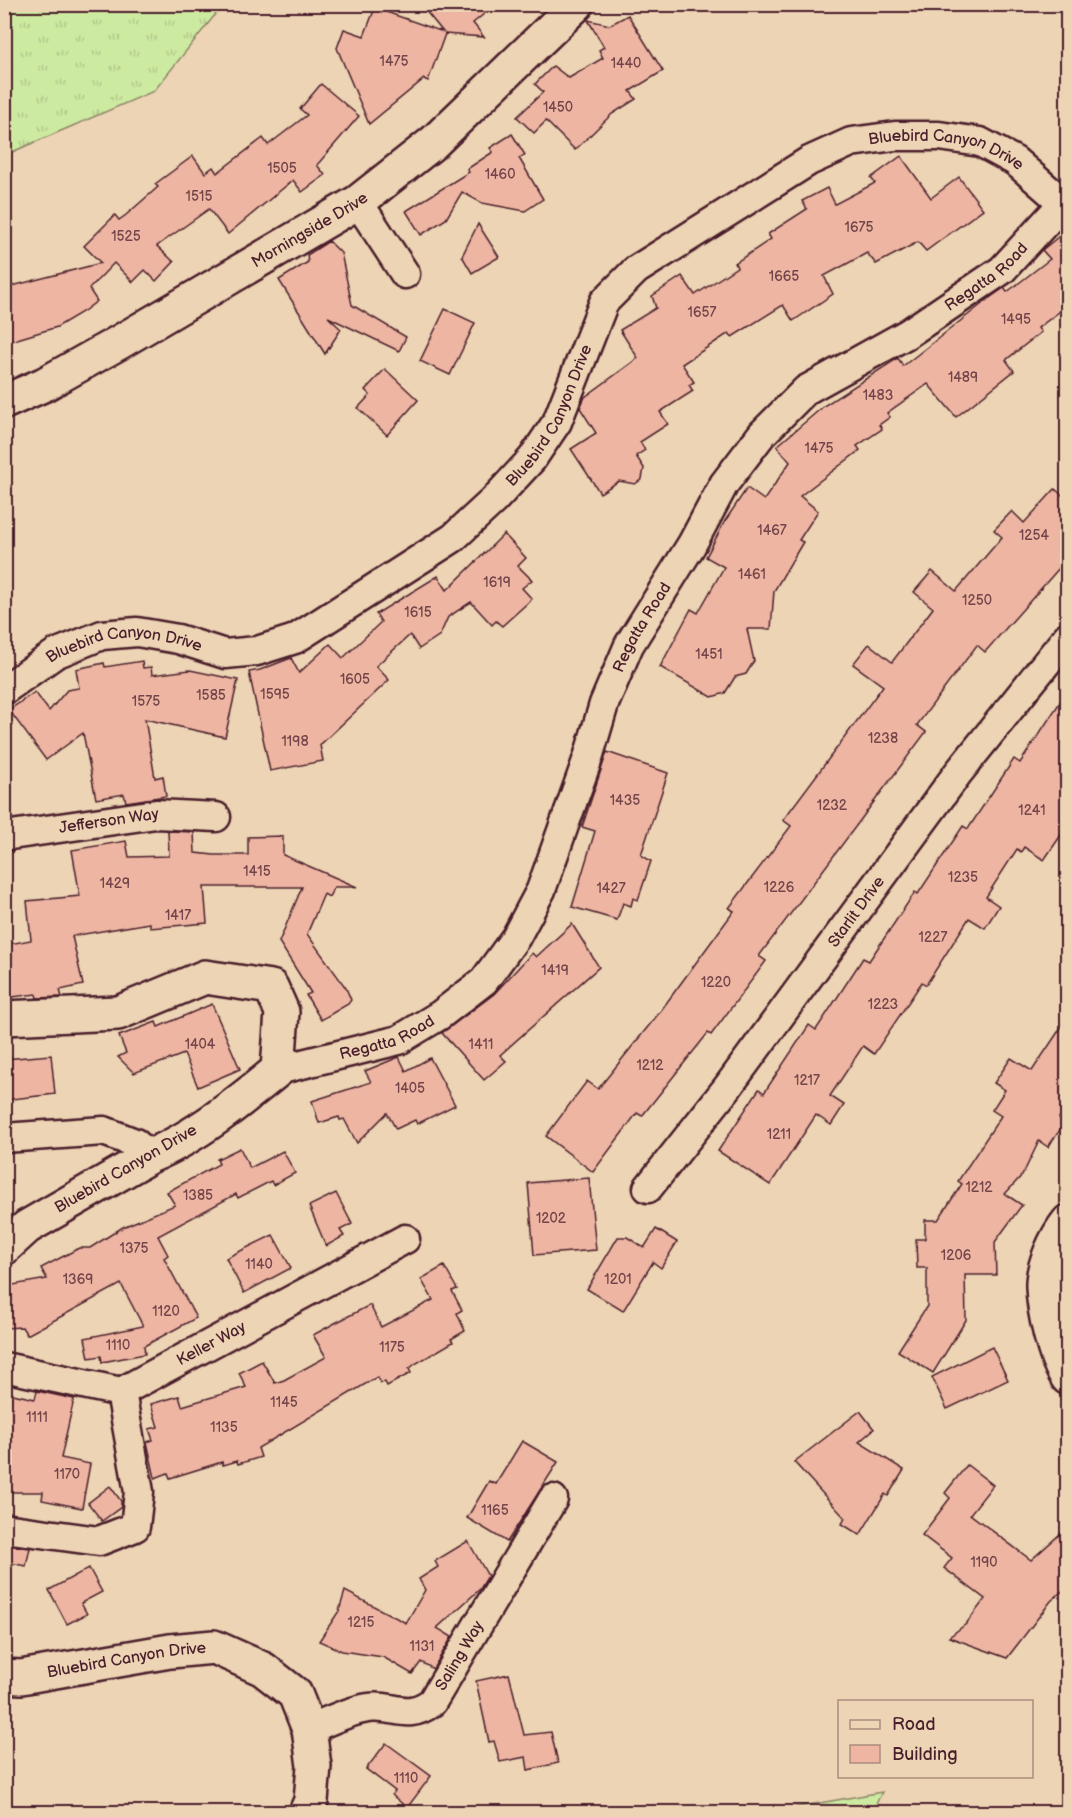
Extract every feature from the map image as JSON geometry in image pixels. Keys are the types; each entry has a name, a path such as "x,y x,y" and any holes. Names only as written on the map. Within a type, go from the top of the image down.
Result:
{"street":[{"name":"Morningside Drive","path":"4,402 45,384 118,343 358,202 434,142 577,4"},
{"name":"Bluebird Canyon Drive","path":"4,690 55,654 102,635 137,632 178,639 225,654 257,651 295,639 453,538 494,500 532,459 557,422 604,302 636,270 809,161 850,142 895,136 939,136 980,142 1015,161 1065,200"},
{"name":"Regatta Road","path":"278,1070 399,1040 440,1015 484,981 516,937 541,890 588,758 604,704 629,645 692,544 724,484 762,434 806,390 907,334 1002,270 1065,200"},
{"path":"358,202 405,274"},
{"name":"Starlit Drive","path":"648,1188 727,1088 958,773 1068,636"},
{"name":"Jefferson Way","path":"4,836 156,814 216,817"},
{"path":"4,1018 118,1013 205,977 271,987 282,1012 278,1070"},
{"name":"Bluebird Canyon Drive","path":"4,1248 27,1227 150,1156 168,1149 247,1095 278,1070"},
{"path":"4,1138 104,1131 135,1143 150,1156"},
{"path":"1068,1222 1055,1239 1043,1286 1052,1339 1062,1370 1068,1378"},
{"name":"Keller Way","path":"121,1392 405,1239"},
{"path":"4,1367 121,1392 139,1492 135,1527 99,1541 4,1528"},
{"name":"Saling Way","path":"309,1729 363,1709 380,1708 414,1712 432,1702 553,1499"},
{"name":"Bluebird Canyon Drive","path":"4,1676 21,1677 170,1651 214,1647 263,1669 295,1694 309,1729 314,1767 311,1801 306,1812"}],"green space":[{"path":"5,4 223,5 154,91 5,155"},
{"path":"882,1792 872,1812 769,1812"}],"building":[{"path":"420,4 496,4 473,23 484,37 445,34 428,81 424,79 369,124 337,48 344,29 364,36 375,8 443,32"},
{"path":"628,15 663,71 630,91 636,99 612,114 575,150 546,121 534,133 517,117 543,92 535,84 553,66 569,78 603,58 599,50 604,47 588,20 610,25"},
{"path":"321,84 359,116 317,165 325,175 302,192 293,180 228,234 209,209 157,246 174,262 156,281 145,270 133,282 114,263 89,289 97,301 84,311 57,327 4,343 4,288 101,263 84,246 115,215 119,220 126,215 158,187 155,184 193,156 205,173 213,167 217,173 263,138 268,145 307,115 300,109"},
{"path":"512,134 525,155 519,158 543,199 525,211 482,203 462,192 446,219 421,235 406,211 469,172 467,169 493,152 490,148"},
{"path":"901,156 931,198 959,177 983,209 926,251 918,242 876,264 867,253 824,276 833,294 793,321 783,305 732,337 729,333 682,364 694,382 689,385 693,391 660,412 668,424 640,442 645,450 636,456 644,468 642,479 635,484 619,481 600,493 571,449 596,433 580,408 585,397 638,358 620,330 656,308 652,296 682,276 695,295 737,267 735,263 771,239 768,234 807,209 802,201 827,188 835,204 875,183 871,178"},
{"path":"478,224 499,257 472,273 462,256"},
{"path":"1068,229 1068,305 1038,328 1041,332 1006,360 1014,371 956,417 928,384 887,413 890,417 879,425 882,429 857,446 860,450 800,496 818,511 799,540 803,542 774,591 771,629 747,629 754,661 746,674 735,677 725,693 712,697 660,667 691,609 698,613 724,567 706,557 725,521 747,488 764,500 790,462 777,446 825,405 898,358 903,366 991,297 1004,288 1007,292 1050,259 1042,250"},
{"path":"329,241 341,253 352,305 406,337 399,351 328,317 341,329 325,354 279,280 308,262 307,255"},
{"path":"445,309 475,323 450,375 420,361"},
{"path":"385,369 418,400 387,435 358,408 370,395 365,390"},
{"path":"1055,489 1068,500 1068,558 985,652 977,645 917,725 926,732 759,956 766,961 711,1035 708,1033 642,1116 637,1113 593,1172 546,1136 587,1081 598,1089 659,1013 734,911 729,908 791,826 783,820 883,686 853,664 869,644 892,662 933,608 914,592 932,571 956,591 1002,537 994,530 1012,511 1024,523"},
{"path":"504,534 526,558 518,566 532,580 522,588 532,599 502,626 496,621 492,625 471,602 448,617 440,635 419,649 410,635 376,666 389,680 320,745 323,761 270,771 249,672 291,658 299,673 330,644 343,658 381,622 376,614 438,576 447,590"},
{"path":"142,661 143,668 151,667 152,675 190,670 238,680 225,737 145,719 155,778 163,776 166,796 126,802 124,794 96,799 83,733 46,760 9,710 35,692 49,711 67,690 79,688 76,669 104,663 105,667"},
{"path":"1068,690 1068,825 1044,860 1024,847 1021,852 1017,849 986,897 999,906 985,928 969,918 926,985 922,982 874,1054 863,1046 830,1096 844,1105 831,1125 816,1115 770,1185 718,1151 759,1089 764,1093 809,1025 816,1030 863,958 869,961 915,892 918,894 963,826 968,829 1014,759 1020,763"},
{"path":"607,752 668,773 641,855 651,861 638,900 633,898 631,906 623,903 617,920 572,907 595,831 582,827"},
{"path":"168,831 194,832 195,853 214,855 248,855 248,837 283,836 283,855 357,887 334,887 329,897 324,894 307,934 346,988 351,1000 348,1004 321,1020 306,995 311,993 279,942 302,887 204,887 207,923 150,928 150,923 72,936 83,985 60,990 62,997 37,998 36,994 4,998 4,945 31,940 27,901 80,896 72,850 126,841 129,857 169,856"},
{"path":"572,924 599,967 500,1055 506,1061 484,1080 442,1033 494,994 532,953 536,957"},
{"path":"212,1004 240,1069 198,1087 184,1054 134,1073 118,1057 126,1053 119,1036 156,1022 158,1027"},
{"path":"1068,1017 1068,1106 1059,1118 1065,1123 1048,1147 1039,1141 1023,1174 1005,1194 1022,1205 995,1242 996,1275 965,1275 966,1320 933,1373 898,1351 927,1306 927,1268 917,1268 916,1239 925,1239 925,1220 938,1220 962,1184 958,1181 1001,1116 992,1110 1005,1090 994,1083 1011,1058 1032,1071"},
{"path":"51,1055 55,1094 4,1100 4,1059"},
{"path":"399,1057 406,1071 430,1058 455,1105 417,1124 415,1120 396,1129 387,1113 357,1143 344,1119 340,1120 339,1117 319,1123 312,1101 371,1082 365,1071"},
{"path":"240,1148 250,1168 283,1151 295,1173 273,1185 271,1181 238,1198 236,1194 158,1236 168,1255 164,1258 196,1318 144,1346 145,1354 102,1362 101,1356 89,1358 85,1338 143,1326 121,1284 27,1335 22,1327 4,1328 4,1290 8,1289 7,1286 47,1279 41,1268 79,1248 90,1248 123,1227 175,1205 167,1192 219,1164 217,1159"},
{"path":"589,1178 596,1250 534,1255 528,1183"},
{"path":"336,1193 352,1224 340,1230 344,1236 326,1246 309,1206"},
{"path":"656,1229 677,1242 661,1268 653,1262 623,1311 587,1289 618,1237 627,1237 644,1248"},
{"path":"273,1235 291,1268 244,1293 226,1258"},
{"path":"444,1266 457,1289 452,1291 462,1310 457,1313 465,1331 451,1339 453,1342 415,1364 409,1369 411,1373 387,1386 377,1377 258,1448 261,1457 238,1464 237,1461 223,1465 222,1462 170,1478 168,1473 155,1478 147,1442 153,1440 149,1429 158,1427 151,1404 179,1396 182,1406 246,1387 239,1373 262,1361 275,1383 284,1380 326,1357 313,1335 337,1322 370,1305 381,1327 433,1300 421,1279"},
{"path":"992,1347 1008,1380 947,1409 932,1377"},
{"path":"37,1391 74,1399 61,1458 90,1464 82,1508 42,1500 43,1492 4,1492 4,1392 35,1399"},
{"path":"860,1411 874,1429 859,1442 904,1470 888,1496 885,1494 860,1535 842,1524 845,1518 794,1462"},
{"path":"522,1441 558,1462 507,1542 467,1518 489,1481 496,1484"},
{"path":"967,1465 993,1485 970,1514 1031,1560 1068,1527 1068,1586 1051,1601 1007,1658 949,1637 966,1624 985,1599 944,1568 952,1558 922,1535 950,1498 945,1493"},
{"path":"110,1486 121,1501 121,1507 102,1521 88,1503"},
{"path":"468,1541 488,1576 480,1589 437,1628 452,1637 433,1669 421,1662 412,1674 383,1657 342,1651 319,1641 339,1611 345,1591 406,1623 425,1590 419,1579 438,1567 435,1561"},
{"path":"4,1545 30,1548 26,1566 4,1562"},
{"path":"89,1568 102,1592 81,1603 87,1614 67,1624 49,1590"},
{"path":"509,1674 524,1735 551,1732 558,1763 528,1770 526,1757 500,1762 494,1741 489,1742 476,1681"},
{"path":"386,1743 431,1776 407,1808 392,1795 395,1791 366,1769"}]}
